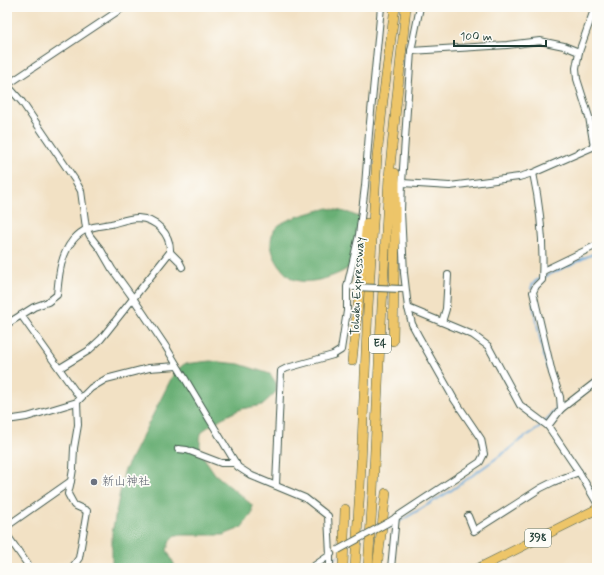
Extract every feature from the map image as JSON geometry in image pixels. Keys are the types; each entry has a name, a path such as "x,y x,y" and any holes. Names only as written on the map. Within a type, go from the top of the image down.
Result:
{"highway":[{"name":"Tohoku Expressway","path":"355,568 377,158 395,7"},
{"name":"Tohoku Expressway","path":"368,568 374,491 386,229 394,119 406,7"},
{"path":"393,341 395,229 394,119"},
{"path":"352,361 369,210 377,158"},
{"path":"378,568 386,493"},
{"path":"343,568 345,509"},
{"name":"398","path":"479,568 597,509"}],"street":[{"path":"124,7 7,85 22,102 75,180 81,191 86,228 177,366 238,467 252,476 305,498 328,516 330,567"},
{"path":"276,485 281,371 333,355 341,350 359,235 381,7"},
{"path":"311,568 338,550 389,522 480,462 484,454 481,439 454,399 412,324 404,289 402,183 411,51 420,7"},
{"path":"402,183 450,186 519,177 533,173 596,146 589,116 583,102 577,79 576,68 579,52 595,7"},
{"path":"411,51 507,45 540,41 564,46 579,52"},
{"path":"533,173 541,213 544,259 543,275"},
{"path":"7,324 34,307 48,302 57,295 60,266 66,252 73,241 86,228 136,218 143,219 159,226 167,235 170,244 170,252 101,339 88,351 60,368"},
{"path":"561,409 560,397 552,373 534,292 543,275 597,245"},
{"path":"170,252 179,261 182,267"},
{"path":"442,322 446,308 448,275"},
{"path":"350,287 404,289"},
{"path":"408,308 473,335 488,346 520,405 548,426 579,472 597,503"},
{"path":"21,315 60,368 79,400 73,469 68,494 74,505 87,512 79,558 72,568"},
{"path":"7,420 27,417 79,400 91,388 106,378 149,368 177,366"},
{"path":"548,426 561,409 597,381"},
{"path":"178,450 187,450 221,463 236,463"},
{"path":"468,516 474,531 541,488 579,472"},
{"path":"7,526 71,481"},
{"path":"391,568 396,517"},
{"path":"7,535 30,568"}],"green space":[{"path":"328,208 349,213 361,218 362,240 360,255 352,265 345,270 327,278 308,281 293,279 282,269 273,254 271,238 274,231 284,222 302,215"},
{"path":"210,361 239,364 270,374 276,383 276,392 262,405 241,409 222,418 205,429 200,435 200,452 215,474 252,505 252,514 241,528 223,535 175,535 170,541 167,550 176,568 112,568 112,533 124,472 174,373 184,364"}],"waterway":[{"path":"544,277 597,252"},
{"path":"531,289 534,282 540,279"},
{"path":"533,304 544,358 550,375"},
{"path":"397,523 449,492 520,440 539,428 556,409 558,400"},
{"path":"386,529 394,525"},
{"path":"332,560 338,556"},
{"path":"319,568 328,562"}],"place":[{"name":"新山神社","path":"94,482"}]}
